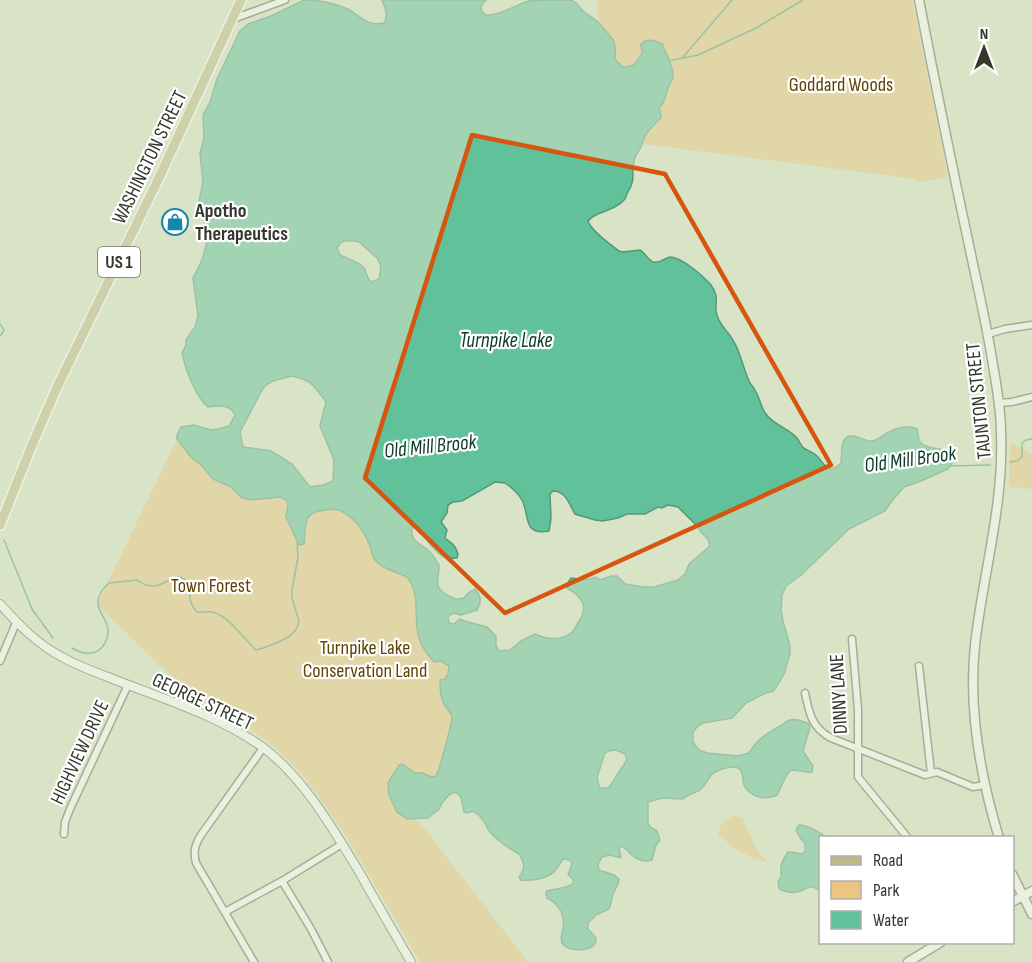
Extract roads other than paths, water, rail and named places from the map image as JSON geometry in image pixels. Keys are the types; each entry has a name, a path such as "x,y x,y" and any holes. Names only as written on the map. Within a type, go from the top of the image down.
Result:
{"main road":[{"name":"WASHINGTON STREET","path":"0,525 58,385 158,180 241,0"},
{"name":"TAUNTON STREET","path":"919,0 988,334 999,403 1002,453 1000,493 975,644 973,671 975,727 985,785 999,836"},
{"path":"1014,876 1028,893 1032,914"},
{"path":"1014,901 1028,893"},
{"path":"908,962 938,944"}],"street":[{"path":"233,19 285,0"},
{"path":"988,334 1032,325"},
{"path":"999,403 1032,397"},
{"name":"GEORGE STREET","path":"0,604 16,623 43,646 62,658 198,712 224,724 263,748 301,785 316,805 342,844 411,962"},
{"path":"0,661 16,623"},
{"name":"DINNY LANE","path":"852,639 858,710 858,777 907,836"},
{"path":"919,666 931,773"},
{"name":"HIGHVIEW DRIVE","path":"64,834 65,822 70,809 128,685"},
{"path":"805,693 808,709 816,725 821,732 831,738 925,775 937,772 973,787 985,785"},
{"path":"254,962 196,863 194,854 201,835 263,748"},
{"path":"225,912 282,881 342,844"},
{"path":"282,881 311,928 328,962"}],"water":[{"name":"Turnpike Lake","path":"304,0 337,5 348,9 360,18 378,24 384,23 386,17 382,0 486,0 481,10 485,15 491,15 529,1 571,0 597,21 610,36 615,47 615,59 621,66 628,67 636,62 642,53 641,44 643,42 651,40 662,44 671,65 673,77 659,108 661,118 647,133 636,156 632,184 626,197 615,207 591,218 588,221 590,225 619,251 640,250 655,262 670,257 675,258 692,268 711,285 716,294 718,319 736,347 765,413 794,435 802,447 816,455 827,467 837,467 841,463 842,444 848,437 855,436 872,441 903,427 917,429 921,443 930,448 945,451 951,457 952,464 948,469 904,487 885,511 849,529 801,575 786,586 782,595 781,610 790,654 784,674 777,686 773,691 746,703 732,718 703,723 693,732 693,742 699,750 738,756 749,753 768,733 787,721 795,719 802,721 810,727 803,751 813,766 812,772 790,771 777,795 763,798 747,789 739,769 729,767 715,772 700,790 683,799 662,798 648,802 648,823 657,831 660,840 656,845 652,860 642,861 622,846 619,848 621,858 610,855 602,857 598,864 599,870 614,875 619,881 609,909 596,915 588,923 588,929 596,938 594,945 590,948 581,950 564,946 561,938 562,915 558,907 547,898 547,891 573,884 573,879 568,875 572,863 570,860 563,859 554,872 546,877 521,880 519,877 524,866 519,854 494,836 482,818 473,812 464,812 461,797 456,792 450,794 439,809 428,818 407,819 397,812 389,795 388,783 399,765 402,764 415,773 436,776 446,746 452,716 443,702 440,690 440,680 445,679 449,666 441,661 434,662 421,645 417,631 416,599 408,578 379,564 373,557 361,529 349,516 337,509 317,511 308,517 304,544 299,545 286,517 288,504 286,500 280,497 249,500 241,497 231,487 213,479 177,439 181,427 194,425 211,430 219,429 229,426 235,415 227,407 208,407 204,403 192,382 182,353 198,316 193,278 206,246 206,229 199,201 203,182 200,153 204,138 203,115 240,31 248,24","holes":["359,242 377,258 381,266 379,279 371,282 362,266 340,255 337,248 340,243","291,376 303,379 315,388 326,402 320,426 334,460 333,481 310,487 292,464 271,451 243,447 240,432 262,390 273,381","495,482 505,483 522,500 528,523 540,532 549,531 550,494 553,491 564,496 575,514 603,521 627,514 645,514 668,505 678,507 708,539 710,546 689,564 685,574 678,580 654,587 625,584 617,576 600,580 596,577 586,580 571,578 567,588 578,596 584,608 572,632 558,638 535,634 510,650 499,651 496,646 496,636 487,627 460,619 454,624 449,623 448,617 453,613 461,615 477,610 480,601 479,594 475,589 464,598 458,599 440,590 438,586 439,565 412,535 413,526 418,526 438,553 446,558 457,558 457,551 453,544 445,538 447,530 441,522 447,513 448,505 462,501","616,750 625,754 627,759 610,786 600,788 597,778 608,751"]},
{"path":"799,825 806,826 824,836 819,836 819,890 810,887 793,892 779,888 781,866 788,852 801,854 805,852 805,843 796,830"}],"waterway":[{"path":"683,57 732,0"},
{"path":"669,61 698,55 756,28 803,0"},
{"name":"Old Mill Brook","path":"0,324 4,330 0,336"},
{"name":"Old Mill Brook","path":"1010,462 1022,457 1022,443 1032,439"},
{"name":"Old Mill Brook","path":"949,466 990,465"},
{"name":"Old Mill Brook","path":"4,540 32,609 53,638"},
{"name":"Old Mill Brook","path":"72,648 83,653 90,653 99,650 105,643 108,629 98,603 101,592 109,583 137,580 152,586 177,577 187,582 190,601 197,612 218,614 236,628 256,650 280,641 293,633 299,621 292,598 298,557 297,543"}],"place":[{"name":"Apotho Therapeutics","path":"175,222"}],"park label":[{"name":"Goddard Woods","path":"841,84"},
{"name":"Town Forest","path":"211,585"},
{"name":"Turnpike Lake Conservation Land","path":"365,658"}]}
